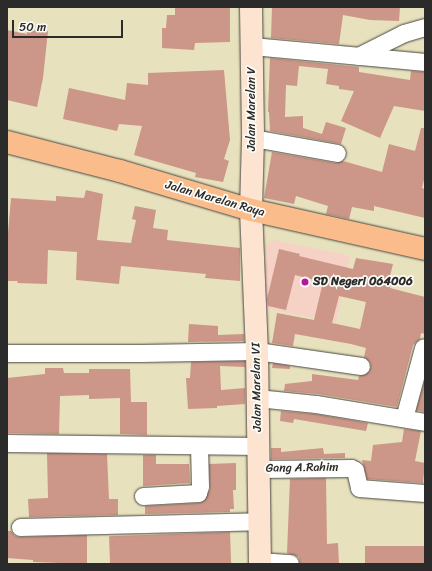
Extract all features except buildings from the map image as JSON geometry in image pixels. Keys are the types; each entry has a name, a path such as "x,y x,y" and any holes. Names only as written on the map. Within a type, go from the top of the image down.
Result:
{"main road":[{"name":"Jalan Marelan Raya","path":"7,142 120,171 251,210 425,250"}],"street":[{"name":"Jalan Marelan V","path":"251,7 253,138 251,210"},
{"path":"358,56 404,33 425,26"},
{"path":"252,46 425,62"},
{"path":"253,138 337,153"},
{"name":"Jalan Marelan VI","path":"251,210 257,351 260,563"},
{"path":"404,418 423,348"},
{"path":"7,351 140,353 257,351 361,366"},
{"path":"257,398 316,404 425,422"},
{"path":"7,443 258,446"},
{"path":"142,496 198,493 200,486 199,446"},
{"name":"Gang A.Rahim","path":"258,469 351,468 355,470 359,488 425,493"},
{"path":"20,527 259,521"},
{"path":"260,563 290,563"}],"shaded area":[{"name":"SD Negeri 064006","path":"274,240 350,256 336,322 264,308 266,245"}],"place":[{"name":"SD Negeri 064006","path":"305,282"}]}
